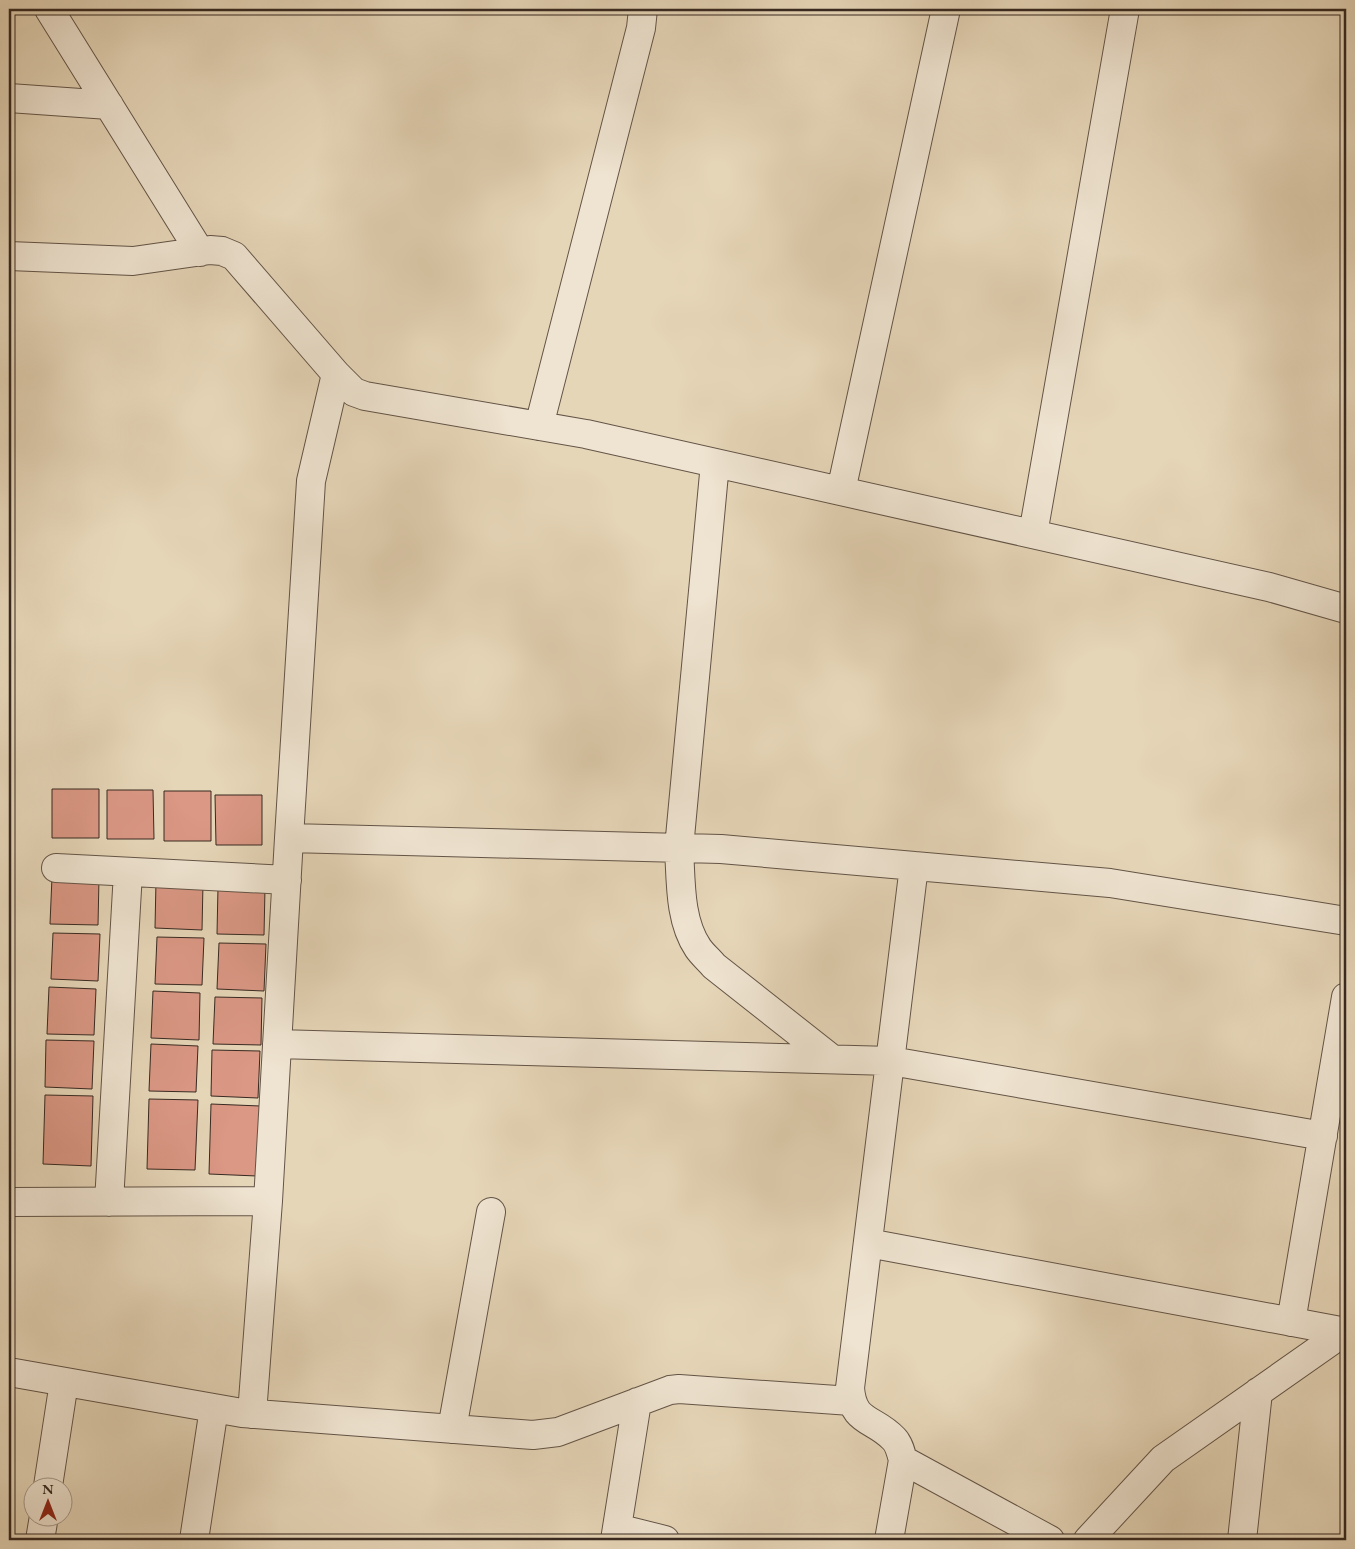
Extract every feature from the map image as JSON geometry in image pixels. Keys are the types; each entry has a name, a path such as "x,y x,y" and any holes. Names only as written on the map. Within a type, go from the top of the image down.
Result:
{"street":[{"path":"49,9 200,252"},
{"path":"539,426 641,28 643,9"},
{"path":"841,491 946,9"},
{"path":"1033,534 1125,9"},
{"path":"9,98 109,105"},
{"path":"9,256 133,261 222,251 234,256 336,374 354,392 365,396 586,434 1284,591 1346,609"},
{"path":"252,1414 268,1201 311,481 336,374"},
{"path":"715,463 679,848 682,902 688,927 698,948 714,966 832,1059"},
{"path":"290,838 721,848 1110,883 1346,921"},
{"path":"889,1540 903,1460 900,1449 894,1439 857,1413 851,1401 850,1388 914,866"},
{"path":"56,868 287,880"},
{"path":"109,1202 128,872"},
{"path":"1291,1322 1346,997"},
{"path":"277,1044 890,1061 1323,1136"},
{"path":"9,1202 268,1201"},
{"path":"452,1429 491,1212"},
{"path":"868,1243 1345,1332"},
{"path":"1088,1540 1163,1460 1345,1332"},
{"path":"9,1372 252,1414 545,1435 558,1432 670,1390 679,1389 851,1401"},
{"path":"50,1476 64,1382"},
{"path":"1242,1540 1258,1392"},
{"path":"637,1402 616,1534 665,1540"},
{"path":"194,1540 214,1408"},
{"path":"903,1460 1050,1540"},
{"path":"40,1540 42,1526"}],"building":[{"path":"52,789 99,789 99,838 52,838"},
{"path":"107,790 153,790 154,839 107,839"},
{"path":"164,791 211,791 211,841 164,841"},
{"path":"215,795 262,795 262,845 216,845"},
{"path":"52,877 99,878 98,925 50,924"},
{"path":"156,881 203,883 202,930 155,928"},
{"path":"218,887 265,888 264,935 217,934"},
{"path":"53,933 100,934 98,981 51,979"},
{"path":"157,937 204,938 202,985 155,984"},
{"path":"219,943 266,944 264,991 217,989"},
{"path":"49,987 96,989 94,1035 47,1034"},
{"path":"153,991 200,993 199,1040 151,1038"},
{"path":"215,997 262,998 261,1045 213,1044"},
{"path":"46,1040 94,1041 92,1089 45,1087"},
{"path":"151,1044 198,1046 196,1092 149,1091"},
{"path":"212,1050 260,1051 258,1098 211,1096"},
{"path":"45,1095 93,1096 91,1166 43,1164"},
{"path":"149,1099 198,1100 195,1170 147,1169"},
{"path":"211,1104 260,1106 257,1176 209,1174"}]}
